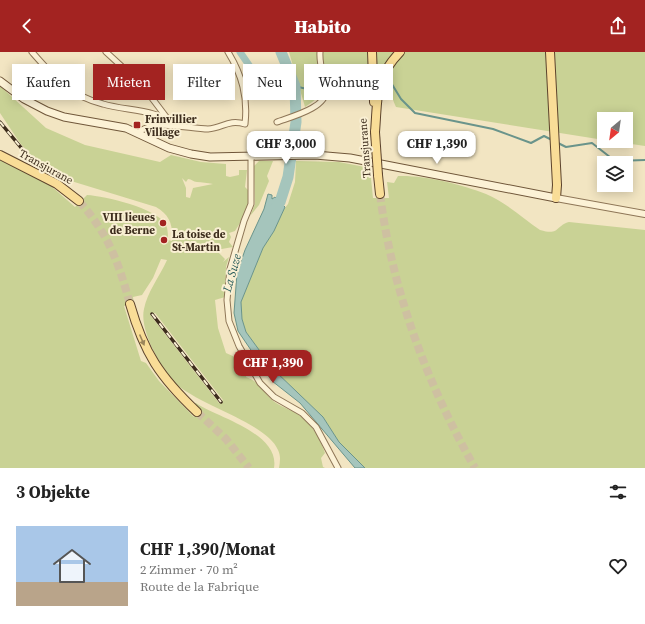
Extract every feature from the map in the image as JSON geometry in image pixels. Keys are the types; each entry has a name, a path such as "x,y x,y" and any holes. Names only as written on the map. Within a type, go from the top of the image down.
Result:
{"main road":[{"name":"Transjurane","path":"372,52 375,132 380,192"},
{"path":"375,132 381,79 386,68 400,52"},
{"path":"0,81 24,99 47,111 64,116 118,126 138,133 169,148 191,154 210,157 314,155 350,158 556,198 550,52"},
{"name":"Transjurane","path":"0,155 57,184 79,201"},
{"path":"130,304 138,329 153,363 162,376 197,412"}],"street":[{"path":"32,52 57,81 71,90 102,104 167,118"},
{"path":"106,52 142,86 167,118 176,125"},
{"path":"138,133 149,127 176,125 210,129 231,122 244,124 246,107 243,87 236,67 228,52"},
{"path":"277,122 302,113 324,98 326,91 320,52"},
{"path":"254,157 251,204 230,269 228,282 227,300 229,321 260,383 274,398 302,413 316,427 338,468"},
{"path":"556,198 645,214"}],"green space":[{"path":"289,52 645,52 645,146 633,144 633,112 597,112 597,139 396,107 393,99 393,64 304,64 304,100 315,100 305,107 296,76 296,64 292,64"},
{"path":"0,86 12,97 12,100 15,100 46,128 85,145 160,162 171,155 201,162 226,164 226,176 230,177 239,175 239,170 247,170 245,187 251,193 249,203 238,227 235,231 229,233 231,237 229,242 233,247 216,250 225,259 223,262 229,257 226,267 225,297 215,300 218,328 226,353 235,357 247,373 246,377 258,384 274,402 299,415 312,427 321,442 325,453 321,458 323,467 325,468 279,468 279,452 271,440 247,423 186,391 175,383 169,376 153,350 147,336 143,319 148,296 167,260 161,259 153,278 142,295 133,297 134,303 124,306 141,361 146,363 159,381 194,417 200,409 194,403 196,403 246,428 258,436 267,445 273,456 274,468 0,468 0,160 50,185 75,207 87,195 118,200 142,208 161,219 167,227 168,240 172,241 170,221 161,210 156,207 45,173 20,143 0,113","holes":["182,178 186,182 188,179 191,179 196,182 213,184 193,188 190,198 186,197 186,188","155,313 223,400 219,403 151,316"]},
{"path":"259,161 273,161 267,176 269,181 259,205 250,216 255,204 254,166"},
{"path":"296,161 339,162 370,168 373,198 389,198 387,182 394,183 398,176 419,177 454,184 493,197 540,230 546,232 557,230 569,222 645,230 645,468 365,468 339,442 323,417 273,369 246,332 242,319 241,302 263,248 288,204 295,182"}],"water":[{"path":"268,194 272,195 272,199 275,197 285,207 274,231 263,248 241,302 242,319 246,332 273,369 323,417 339,442 365,468 355,468 300,403 272,381 238,331 234,313 237,273 245,250 264,209"}],"waterway":[{"path":"240,52 248,64"},
{"name":"La Suze","path":"271,214 280,202 288,177 296,122 295,86 281,52"},
{"path":"296,86 304,88"},
{"path":"393,86 401,99 415,113 493,129 531,143 544,136 552,140"},
{"path":"558,143 566,147 592,143 615,161 645,160"}],"tunnel":[{"path":"380,194 393,266 414,336 442,403 475,468"},
{"path":"79,201 98,225 111,249 130,304"},
{"path":"197,412 226,439 249,468"}],"railway":[{"path":"0,122 23,150"},
{"path":"152,314 221,402"}],"place":[{"name":"Frinvillier Village","path":"137,125"},
{"name":"VIII lieues de Berne","path":"163,223"},
{"name":"La toise de St-Martin","path":"164,240"}]}
